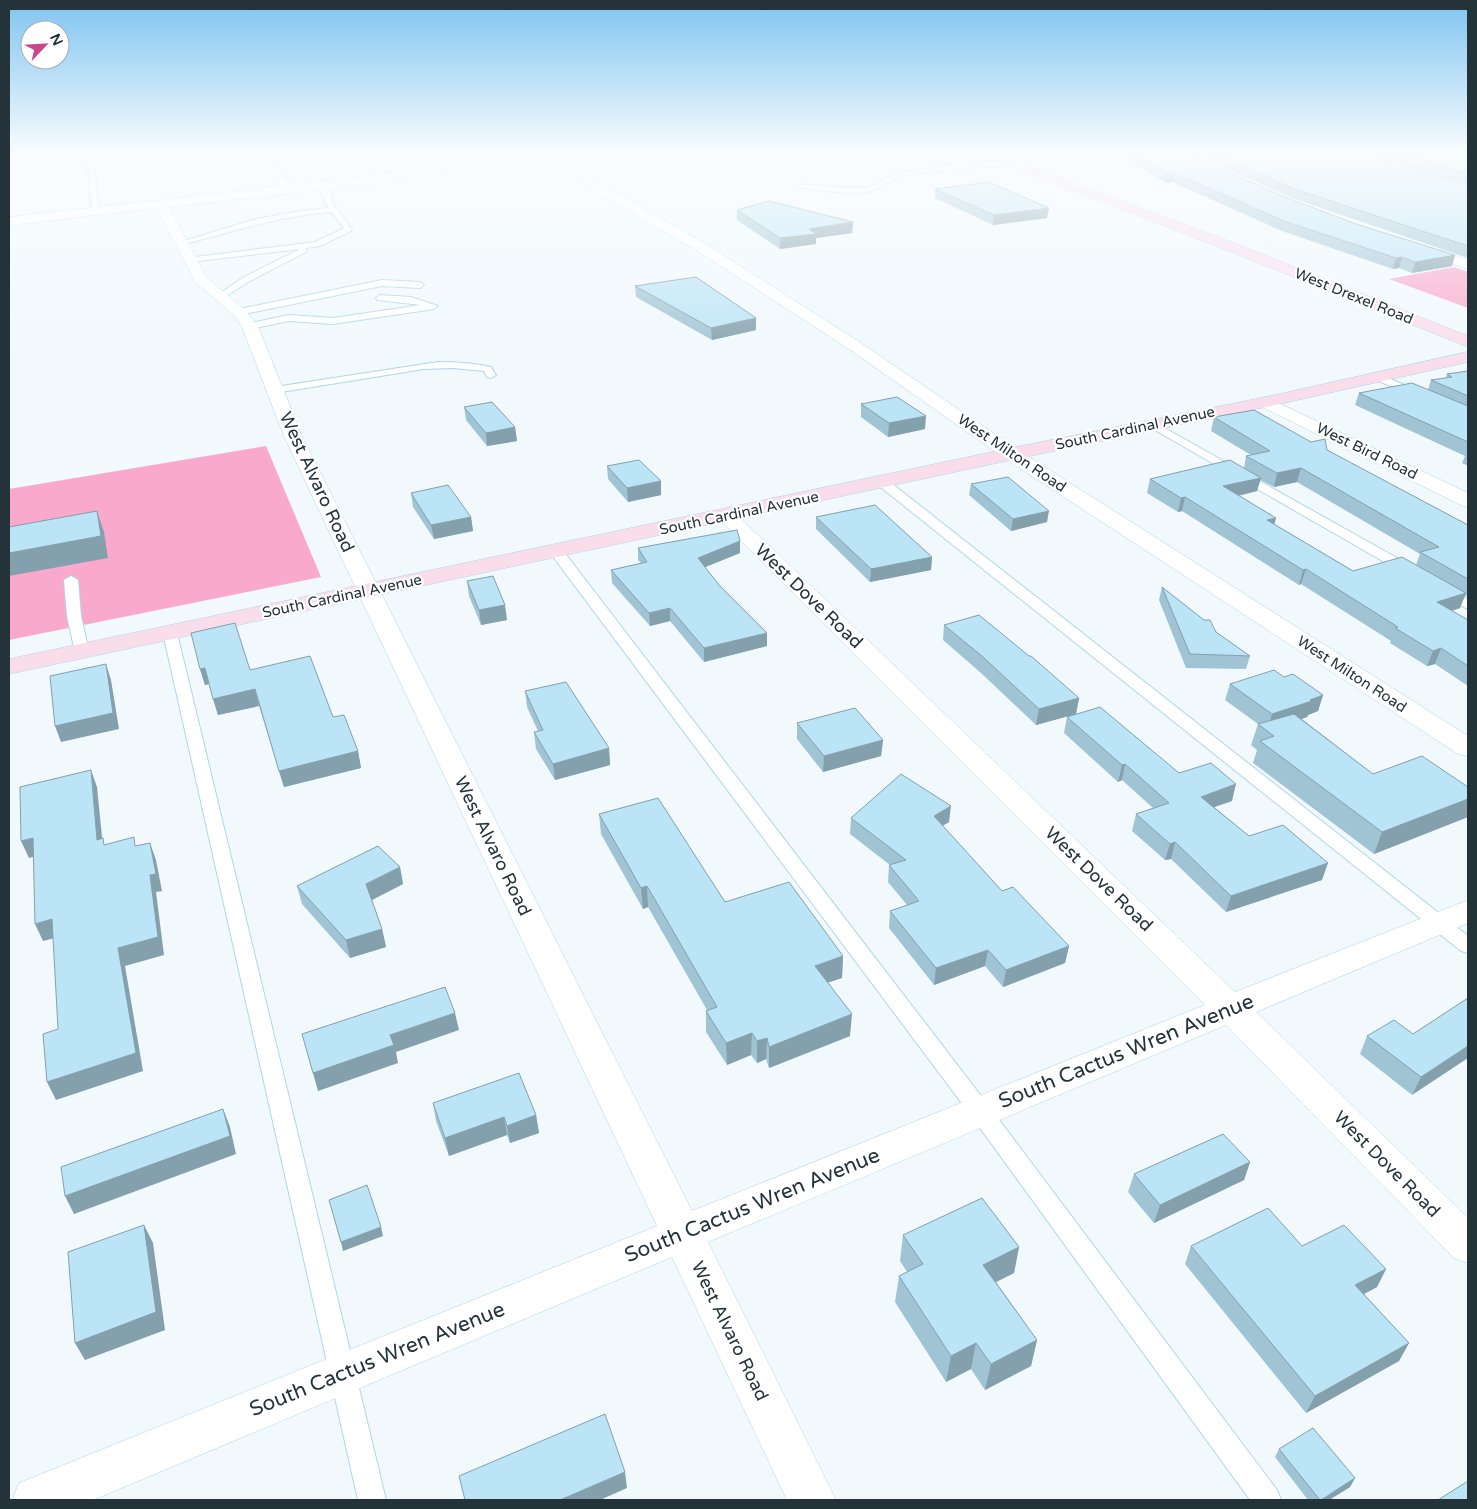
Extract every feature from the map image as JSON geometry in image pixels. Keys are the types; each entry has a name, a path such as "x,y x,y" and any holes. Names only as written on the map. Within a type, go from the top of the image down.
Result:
{"main road":[{"name":"West Drexel Road","path":"1172,224 1468,342"},
{"name":"South Cardinal Avenue","path":"9,667 727,516 1152,424 1266,402 1468,357"}],"street":[{"name":"West Alvaro Road","path":"172,224 200,279 236,311 275,390 292,434 812,1500"},
{"name":"West Milton Road","path":"662,224 701,247 855,346 1011,454 1468,748"},
{"path":"1404,243 1468,265"},
{"name":"West Bird Road","path":"1266,402 1468,501"},
{"name":"West Dove Road","path":"727,516 1230,1008 1468,1245"},
{"name":"South Cactus Wren Avenue","path":"36,1500 1230,1008 1459,926"}],"lane":[{"path":"186,251 254,224"},
{"path":"236,311 247,279 348,229 344,224"},
{"path":"186,251 317,244"},
{"path":"236,311 389,282 420,285"},
{"path":"359,318 384,294 389,282"},
{"path":"236,311 289,318 333,320 359,318 434,306 411,300 380,298"},
{"path":"275,390 431,364 474,366 487,369 491,375"},
{"path":"1378,377 1432,400"},
{"path":"1152,424 1417,575"},
{"path":"882,482 1459,926"},
{"path":"556,551 980,1112 1267,1500"},
{"path":"71,580 74,616 82,652"},
{"path":"1434,585 1468,604"},
{"path":"170,633 372,1500"}],"shaded area":[{"path":"1454,267 1468,272 1468,308 1389,279"},
{"path":"266,446 321,577 9,640 9,489"}],"building":[{"path":"759,224 838,224 809,229 816,234 780,238"},
{"path":"1294,224 1357,224 1455,255 1415,262 1402,257 1396,258"},
{"path":"1402,224 1468,224 1468,246"},
{"path":"696,277 756,318 711,328 635,286"},
{"path":"1468,371 1468,396 1431,380 1452,377 1447,374"},
{"path":"1412,383 1468,406 1468,442 1359,393"},
{"path":"897,397 926,416 889,423 861,404"},
{"path":"492,402 515,427 486,433 464,407"},
{"path":"1254,410 1311,442 1325,439 1327,450 1468,525 1468,579 1420,552 1439,547 1301,468 1277,473 1246,456 1270,451 1214,417"},
{"path":"639,460 661,481 627,488 607,466"},
{"path":"1230,460 1261,478 1223,486 1276,518 1267,520 1353,571 1402,557 1466,593 1437,602 1468,620 1468,666 1441,648 1433,651 1306,569 1303,570 1185,497 1181,498 1150,479"},
{"path":"1008,477 1049,511 1013,519 971,484"},
{"path":"448,485 471,517 431,525 411,493"},
{"path":"875,505 932,557 871,569 816,517"},
{"path":"97,511 101,536 9,553 9,527"},
{"path":"737,530 740,541 698,558 719,585 767,633 704,648 670,608 649,613 611,570 647,562 638,548"},
{"path":"493,576 505,605 479,610 467,581"},
{"path":"1162,587 1204,620 1210,620 1216,632 1250,656 1190,654"},
{"path":"979,615 1031,656 1079,698 1039,709 983,657 944,625"},
{"path":"235,623 250,670 310,656 333,717 344,715 358,751 279,771 255,689 213,699 205,668 200,669 191,633"},
{"path":"106,664 113,713 55,726 50,676"},
{"path":"1274,670 1284,677 1293,674 1323,695 1310,700 1312,701 1272,714 1230,684"},
{"path":"566,682 609,748 553,764 534,732 543,730 525,691"},
{"path":"1100,707 1179,773 1211,763 1236,784 1201,797 1249,836 1283,825 1328,863 1231,896 1175,842 1170,844 1136,814 1169,803 1067,717"},
{"path":"855,708 883,740 824,756 797,723"},
{"path":"1294,714 1373,774 1422,756 1468,787 1468,799 1382,832 1260,741 1274,736 1258,724"},
{"path":"91,770 97,840 103,838 104,845 134,837 135,846 150,843 156,874 150,875 158,937 118,948 136,1053 47,1082 43,1034 58,1029 52,919 35,924 33,838 21,841 20,787"},
{"path":"901,774 951,806 934,816 1002,891 1013,887 1069,946 1006,970 988,950 936,968 890,911 919,901 889,865 906,860 851,818"},
{"path":"658,798 725,902 789,882 843,956 815,966 852,1014 769,1047 767,1038 757,1041 752,1033 726,1043 706,1011 717,1007 647,886 641,888 599,814"},
{"path":"378,846 400,867 366,884 382,929 346,940 297,886"},
{"path":"445,987 455,1013 390,1035 394,1045 313,1073 302,1034"},
{"path":"1468,998 1468,1046 1421,1077 1367,1036 1394,1020 1413,1034"},
{"path":"519,1073 536,1115 507,1126 504,1117 445,1138 433,1103"},
{"path":"223,1109 230,1136 65,1196 61,1167"},
{"path":"1223,1134 1250,1162 1160,1205 1134,1174"},
{"path":"367,1185 381,1227 341,1242 329,1200"},
{"path":"982,1198 1019,1247 983,1265 1037,1340 991,1364 976,1343 951,1356 899,1276 923,1264 903,1235"},
{"path":"1268,1208 1302,1246 1344,1225 1386,1269 1355,1285 1409,1343 1315,1396 1191,1246"},
{"path":"144,1225 156,1312 75,1343 68,1252"},
{"path":"605,1414 625,1472 560,1500 465,1500 459,1476"},
{"path":"1313,1428 1355,1478 1321,1500 1279,1449"},
{"path":"1468,1481 1468,1500 1438,1500"}]}
